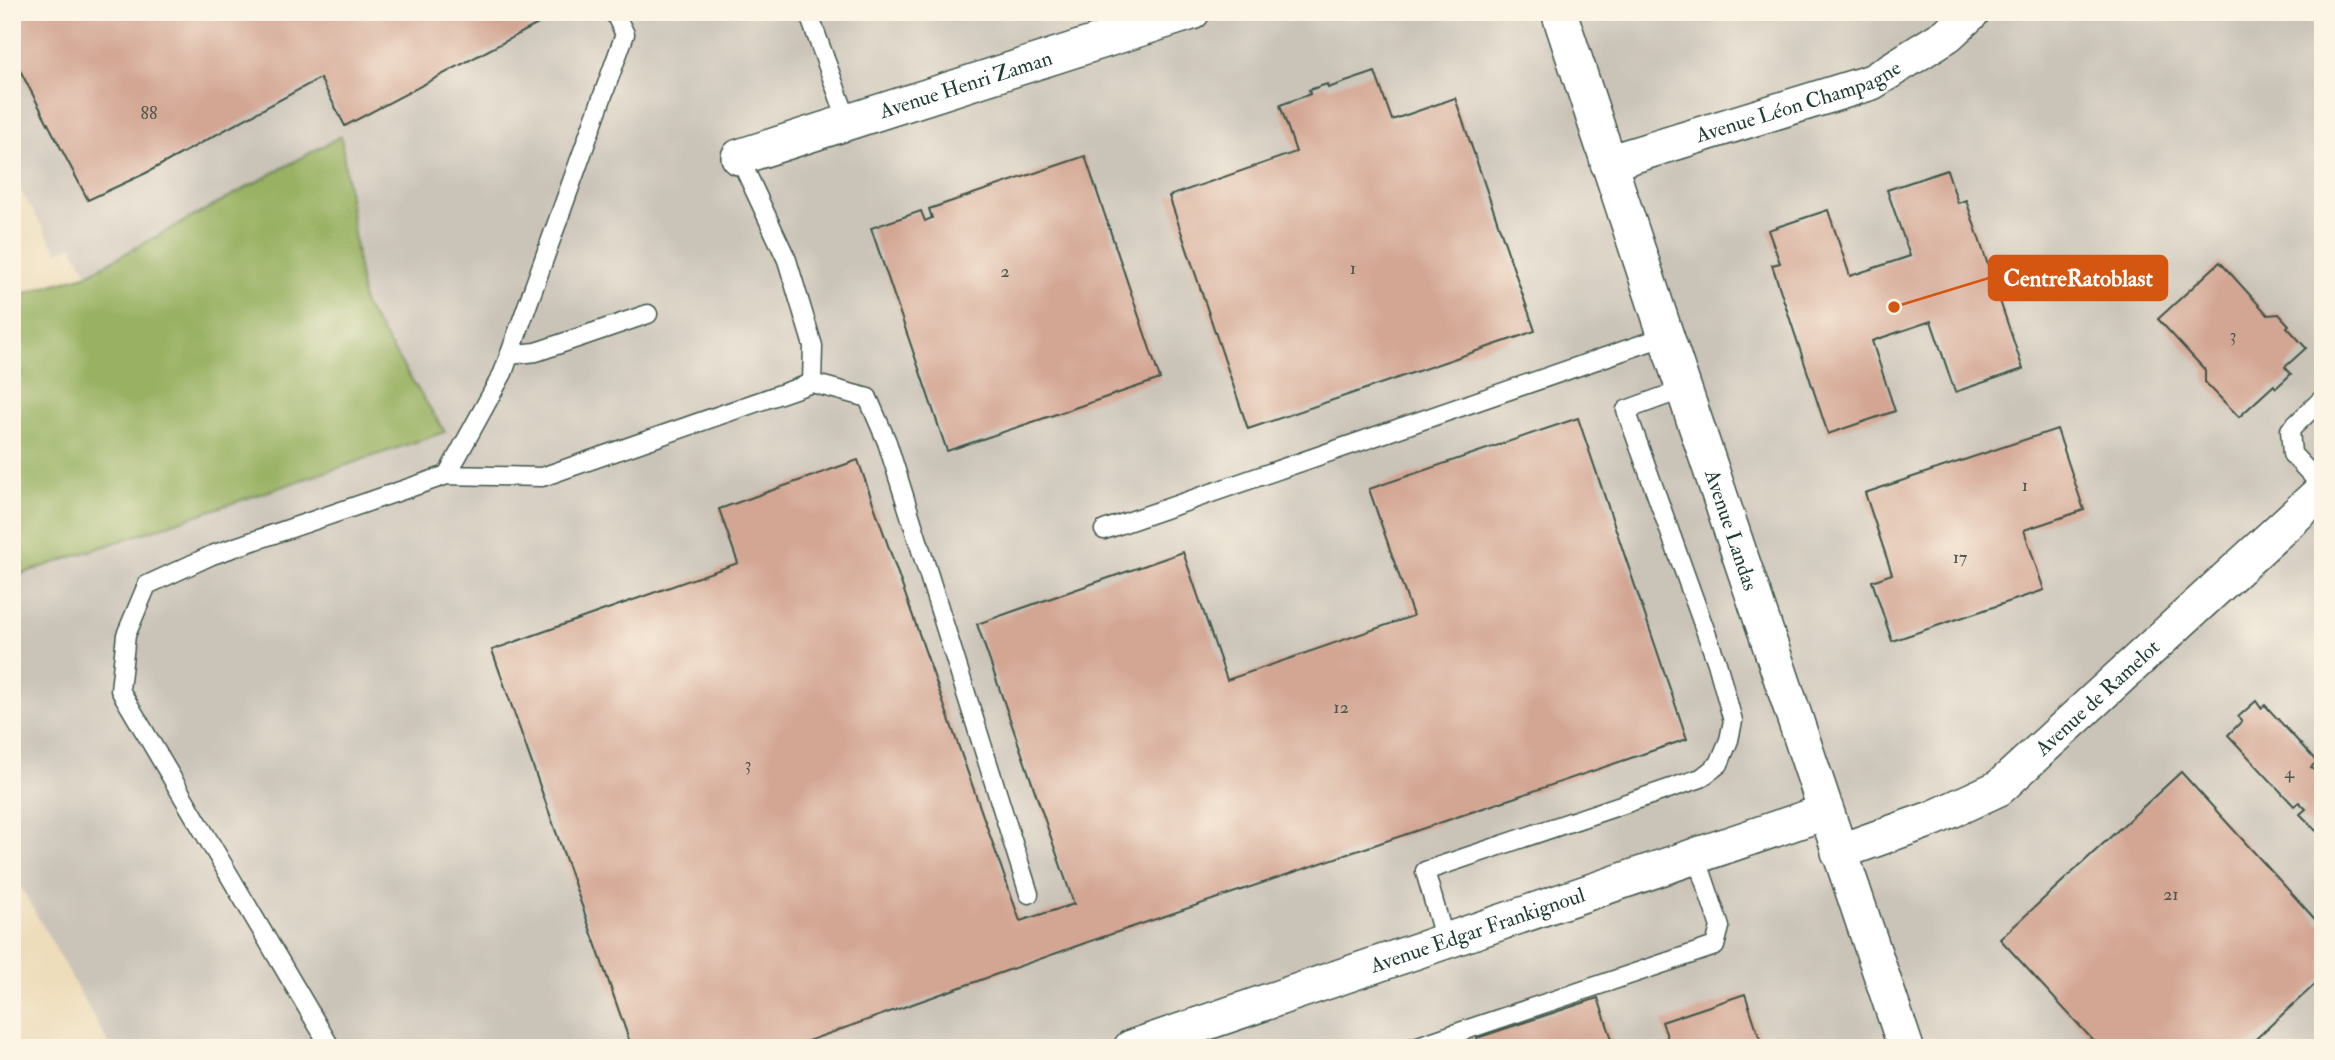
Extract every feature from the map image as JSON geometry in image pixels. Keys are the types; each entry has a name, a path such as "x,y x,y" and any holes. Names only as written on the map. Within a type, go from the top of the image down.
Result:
{"street":[{"name":"Avenue Henri Zaman","path":"739,157 1192,12"},
{"name":"Avenue Landas","path":"1559,12 1665,336 1906,1048"},
{"name":"Avenue Léon Champagne","path":"1608,163 1872,82 1947,35 1972,12"},
{"name":"Avenue de Ramelot","path":"1839,852 1934,818 1999,788 2323,488"},
{"name":"Avenue Edgar Frankignoul","path":"1130,1048 1825,812"}],"lane":[{"path":"447,475 503,373 625,34 614,12"},
{"path":"808,12 848,122"},
{"path":"739,157 786,260 813,346 813,383"},
{"path":"509,355 536,352 648,314"},
{"path":"1104,530 1665,336"},
{"path":"331,1048 120,690 126,635 147,585 212,555 447,475 542,477 813,383 868,398 887,442 1029,894"},
{"path":"1445,941 1425,871 1701,778 1719,764 1733,721 1717,663 1626,410 1684,389"},
{"path":"2323,398 2290,430 2292,454 2323,488"},
{"path":"1412,1048 1716,946 1720,927 1696,856"}],"shaded area":[{"path":"12,12 2323,12 2323,1048 111,1048 12,871 12,577 445,431 363,303 341,136 88,274 72,246 58,252 12,177"}],"green space":[{"path":"341,136 363,303 445,432 12,577 12,297 88,274"}],"building":[{"path":"12,12 531,12 538,24 345,126 320,78 146,173 88,200 12,55"},
{"path":"1375,72 1392,120 1455,98 1535,331 1248,429 1169,196 1296,152 1280,105 1310,94 1309,90 1327,84 1328,88"},
{"path":"1085,156 1160,379 947,451 871,228 921,211 925,221 932,218 929,209"},
{"path":"1947,170 1958,203 1966,200 2023,369 1955,392 1931,321 1872,341 1895,411 1828,434 1772,265 1780,263 1768,230 1828,210 1850,276 1910,256 1887,190"},
{"path":"2220,262 2268,315 2279,314 2306,348 2285,367 2291,374 2276,388 2274,385 2239,417 2205,382 2205,370 2158,319"},
{"path":"1578,418 1687,739 1088,942 788,1048 632,1048 492,650 738,563 719,509 858,460 1020,921 1074,904 977,624 1183,552 1227,680 1413,616 1369,489"},
{"path":"2057,429 2084,510 2024,530 2044,590 1892,641 1872,581 1892,574 1865,493"},
{"path":"2256,701 2261,708 2265,705 2317,762 2311,767 2323,777 2323,838 2300,814 2306,809 2299,802 2294,806 2228,735 2242,721 2238,717"},
{"path":"2181,772 2323,928 2323,977 2246,1048 2100,1048 2000,939"},
{"path":"1745,994 1763,1048 1671,1048 1662,1022"},
{"path":"1598,998 1615,1048 1480,1048 1477,1038"}],"place":[{"name":"CentreRatoblast","path":"1894,307"}]}
